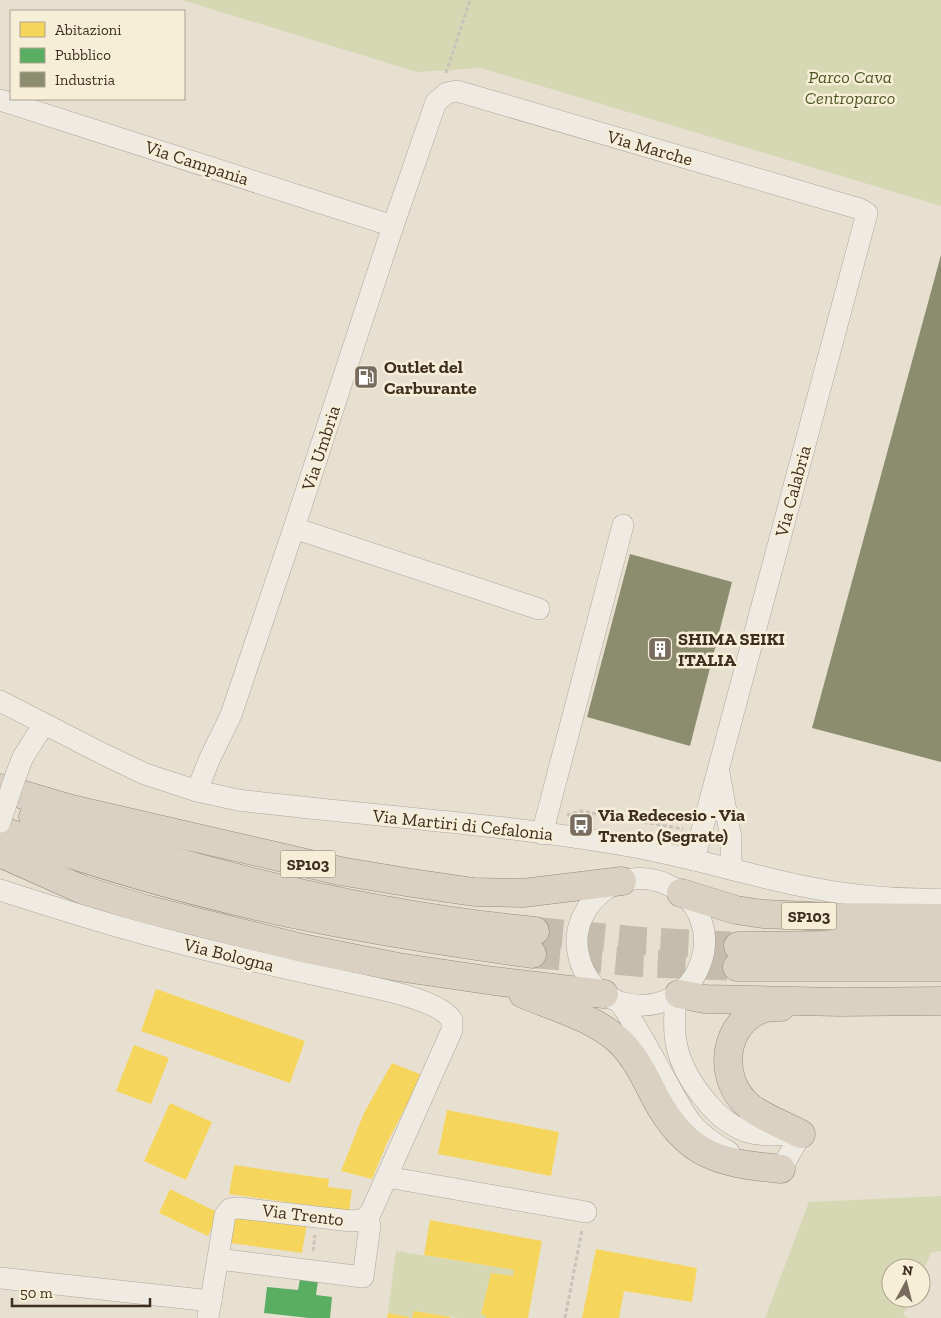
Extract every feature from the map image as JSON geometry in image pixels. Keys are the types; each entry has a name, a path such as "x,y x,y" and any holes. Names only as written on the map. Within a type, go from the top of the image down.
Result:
{"highway":[{"name":"SP103","path":"8,782 81,812 340,871 412,883 474,892 523,893 622,881"},
{"name":"SP103","path":"0,805 102,840 275,888 391,911 454,921 534,942 406,936 317,919 125,871 0,830"},
{"path":"0,853 83,890 145,909 312,950 398,967 611,998"},
{"name":"SP103","path":"681,893 736,910 764,914 941,918"},
{"name":"SP103","path":"941,944 738,956 941,967"},
{"path":"494,981 588,1021 609,1032 638,1064 657,1101 678,1132 690,1144 702,1152 714,1158 733,1163 781,1169"},
{"path":"678,994 705,999 840,1002 941,1001"},
{"path":"801,1134 750,1107 737,1093 727,1067 730,1044 741,1025 753,1015 766,1008 840,1002"}],"street":[{"name":"Via Marche","path":"436,102 447,93 457,91 866,212"},
{"name":"Via Campania","path":"0,100 393,226"},
{"name":"Via Umbria","path":"198,791 231,715 436,102"},
{"name":"Via Calabria","path":"694,860 867,216 866,212"},
{"path":"542,834 623,525"},
{"path":"294,528 540,609"},
{"name":"Via Martiri di Cefalonia","path":"0,701 145,774 198,791 238,800 542,834 630,846 802,886 857,896 941,899"},
{"path":"0,822 8,782 44,724"},
{"name":"Via Calabria","path":"718,770 731,838 731,869"},
{"path":"611,998 630,1005 646,1006 663,1002 686,987 701,964 705,947 704,930 698,914 689,900 666,884 650,879 622,881 606,889 592,900 583,915 578,932 577,950 582,967 591,982 611,998 643,1039 683,1111 700,1132 732,1153 751,1161 781,1169 801,1134"},
{"name":"Via Bologna","path":"0,890 151,936 272,966 392,992 437,1008 450,1016 453,1024"},
{"path":"678,994 674,1034 680,1058 699,1090 718,1114 733,1126 751,1133 761,1135 801,1134"},
{"name":"Via Trento","path":"209,1310 225,1215 228,1210 234,1207 351,1222 368,1217 453,1024"},
{"path":"387,1177 586,1212"},
{"path":"218,1258 363,1277 370,1224 368,1217"},
{"path":"0,1278 209,1310"}],"path":[{"path":"436,102 470,0"},
{"path":"634,819 637,807"},
{"path":"565,1318 586,1212"},
{"path":"310,1270 316,1227"}],"green space":[{"name":"Parco Cava Centroparco","path":"182,0 941,0 941,206 481,68 417,72"},
{"path":"941,1196 941,1251 931,1253 929,1258 881,1258 881,1308 906,1308 903,1315 908,1318 765,1318 809,1202"},
{"path":"396,1251 514,1270 513,1276 491,1273 481,1314 486,1316 486,1318 458,1318 415,1311 412,1318 388,1313"}],"building: Abitazioni":[{"path":"156,989 305,1041 290,1083 141,1031"},
{"path":"134,1045 169,1058 151,1104 116,1091"},
{"path":"392,1063 422,1075 387,1143 372,1179 341,1171 364,1113"},
{"path":"170,1103 212,1122 186,1180 144,1161"},
{"path":"447,1110 559,1132 551,1176 438,1154"},
{"path":"234,1165 329,1179 328,1187 352,1190 349,1211 229,1194"},
{"path":"170,1189 219,1213 208,1236 159,1213"},
{"path":"235,1214 307,1223 302,1253 230,1243"},
{"path":"430,1220 542,1241 528,1318 486,1318 486,1316 481,1314 491,1273 513,1276 514,1270 424,1255"},
{"path":"596,1249 697,1268 692,1302 624,1291 619,1318 582,1318"},
{"path":"414,1311 451,1317 451,1318 412,1318"},
{"path":"388,1313 409,1317 409,1318 387,1318"}],"building: Pubblico":[{"path":"300,1279 318,1281 316,1295 332,1297 330,1318 309,1318 264,1313 267,1287 298,1290"}],"building: Industria":[{"path":"941,255 941,762 812,728"},
{"name":"SHIMA SEIKI ITALIA","path":"630,554 732,582 690,746 587,717"}],"tunnel":[{"path":"535,931 643,941 738,946"},
{"path":"532,954 642,963 737,967"}],"place":[{"name":"Outlet del Carburante","path":"366,377"},
{"name":"SHIMA SEIKI ITALIA","path":"660,649"},
{"name":"Via Redecesio - Via Trento (Segrate)","path":"581,825"}]}
